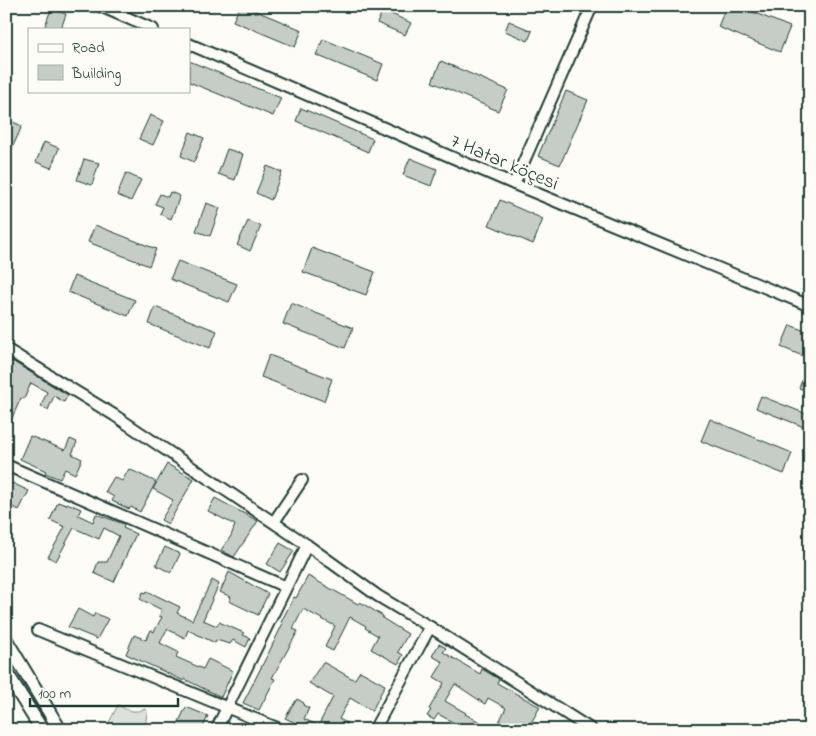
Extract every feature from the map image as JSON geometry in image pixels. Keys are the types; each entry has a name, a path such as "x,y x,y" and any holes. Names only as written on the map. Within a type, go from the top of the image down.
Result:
{"main road":[{"path":"6,640 60,730"},
{"path":"6,672 42,730"}],"street":[{"path":"100,6 151,28"},
{"path":"514,184 592,6"},
{"name":"7 Hatar köçesi","path":"190,44 514,184 810,306"},
{"path":"6,349 114,416 274,522 378,596 592,730"},
{"path":"6,465 286,587"},
{"path":"274,522 302,480"},
{"path":"216,730 306,545"},
{"path":"374,730 430,627"},
{"path":"38,630 282,730"}],"shaded area":[{"path":"118,705 131,711 145,709 147,712 145,730 105,730"}],"building":[{"path":"240,6 302,30 295,47 233,21"},
{"path":"726,6 738,6 790,27 780,52 718,27"},
{"path":"51,9 66,14 61,28 44,28"},
{"path":"383,10 411,23 405,35 377,23"},
{"path":"509,21 532,31 528,41 505,31"},
{"path":"323,39 383,64 377,80 316,55"},
{"path":"190,61 281,98 273,116 190,82"},
{"path":"441,61 508,90 498,111 432,82"},
{"path":"566,91 588,100 560,165 538,156"},
{"path":"301,108 373,139 368,152 296,121"},
{"path":"150,115 164,121 153,145 139,139"},
{"path":"6,119 22,126 6,162"},
{"path":"190,132 204,138 194,162 181,156"},
{"path":"44,142 59,148 51,168 36,162"},
{"path":"227,149 243,154 235,180 218,174"},
{"path":"410,158 437,169 431,186 403,175"},
{"path":"84,159 99,163 92,185 77,180"},
{"path":"267,166 282,172 271,200 256,193"},
{"path":"126,173 141,180 131,201 117,195"},
{"path":"170,192 180,196 171,219 160,214 163,207 155,204 160,194 168,197"},
{"path":"500,200 543,219 533,244 489,225"},
{"path":"206,203 220,208 210,236 196,231"},
{"path":"248,221 261,226 250,251 237,245"},
{"path":"95,225 156,249 149,266 88,242"},
{"path":"312,248 375,272 366,295 303,272"},
{"path":"178,261 237,284 229,302 170,279"},
{"path":"74,276 135,300 128,316 68,292"},
{"path":"291,303 353,328 345,348 283,324"},
{"path":"155,307 217,331 210,348 149,324"},
{"path":"790,325 810,333 810,359 781,347"},
{"path":"269,355 332,379 324,401 261,377"},
{"path":"7,358 68,395 64,402 54,396 48,410 41,406 47,392 31,383 24,399 21,398 6,431"},
{"path":"810,363 810,392 799,388"},
{"path":"761,396 809,415 804,427 756,408"},
{"path":"710,419 792,453 784,474 701,441"},
{"path":"30,436 65,450 70,439 77,442 72,454 82,459 75,474 65,469 60,479 20,459"},
{"path":"167,464 194,479 168,524 161,520 173,500 153,489"},
{"path":"129,469 156,482 140,512 112,501 114,497 105,492 114,477 122,481"},
{"path":"6,480 29,491 19,510 6,504"},
{"path":"215,498 258,521 234,557 221,550 231,536 235,525 208,511"},
{"path":"58,502 66,505 67,503 81,509 78,515 93,522 96,514 124,524 123,528 136,534 114,582 94,573 98,562 107,562 119,536 104,528 99,539 74,528 56,561 48,557 65,527 50,520"},
{"path":"280,543 294,551 280,572 267,564"},
{"path":"165,547 180,554 171,573 156,565"},
{"path":"229,572 268,594 258,615 229,601 231,597 220,592"},
{"path":"308,576 358,604 360,602 408,634 398,652 403,655 398,664 371,649 378,636 365,628 366,626 350,617 333,651 325,647 335,626 303,609 293,629 298,631 272,678 275,679 259,710 243,703 283,623 281,622"},
{"path":"212,580 219,584 203,620 217,626 219,622 244,633 243,635 250,638 246,647 233,640 230,644 216,640 215,643 188,630 185,638 167,629 160,643 178,652 176,657 203,669 208,659 233,671 221,697 126,654 134,635 146,640 151,630 154,632 162,617 159,616 162,610 140,599 143,592 146,593 147,591 180,607 177,613 192,620"},
{"path":"78,609 93,617 95,613 108,619 97,639 68,627"},
{"path":"439,644 446,648 443,652 480,674 482,669 499,679 497,683 540,707 527,730 495,730 456,730 458,725 438,714 434,720 427,716 444,683 434,677 443,662 432,656","holes":["455,684 485,704 488,698 506,708 495,730 445,701"]},
{"path":"323,662 353,679 355,679 360,671 385,685 372,711 350,698 339,719 347,723 343,730 316,730 333,697 309,683"},
{"path":"297,699 309,708 304,719 317,725 315,730 310,730 285,718"},
{"path":"186,707 208,716 202,730 175,730"}]}
